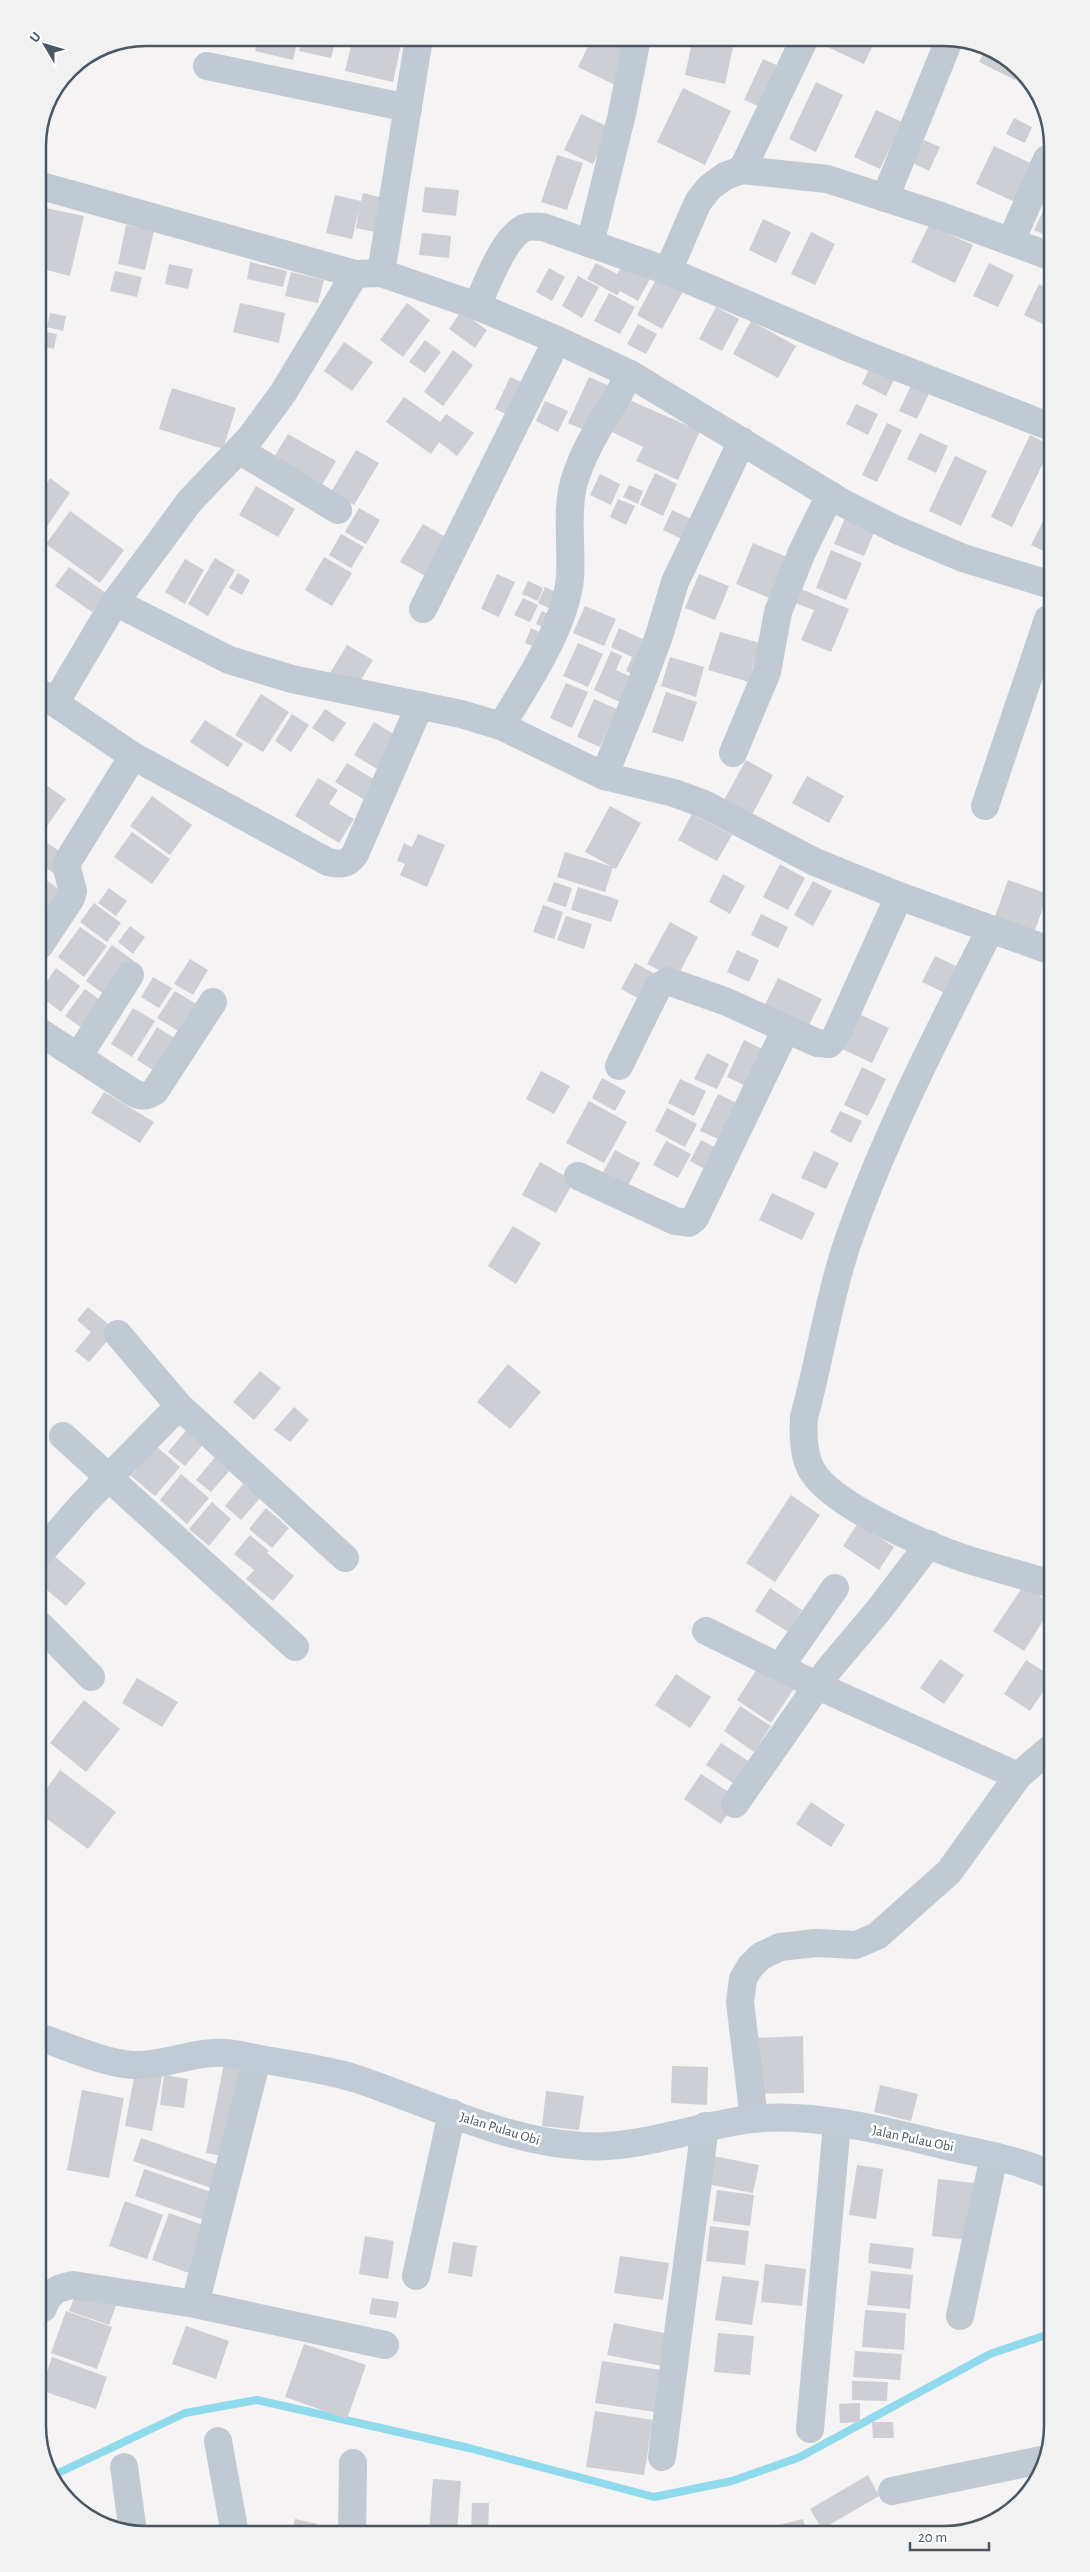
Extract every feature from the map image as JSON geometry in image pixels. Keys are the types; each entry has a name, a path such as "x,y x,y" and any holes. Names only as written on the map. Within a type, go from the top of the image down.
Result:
{"street":[{"path":"418,46 408,108 368,273 295,376 239,450 189,502 47,698 133,756 328,862 340,864 349,862 355,854 420,705"},
{"path":"590,244 622,114 635,46"},
{"path":"742,170 800,46"},
{"path":"886,198 947,46"},
{"path":"207,66 408,108"},
{"path":"1011,240 1044,166"},
{"path":"668,271 698,202 709,188 720,180 742,170 826,179 1011,240 1044,254"},
{"path":"46,187 368,273 477,306 630,374 830,495 897,530 962,558 1044,583"},
{"path":"477,306 506,246 515,234 527,227 542,227 668,271 854,350 1044,424"},
{"path":"423,609 557,340"},
{"path":"501,726 538,665 558,619 570,579 573,485 580,465 630,374"},
{"path":"604,776 638,695 659,636 675,582 742,441"},
{"path":"239,450 338,510"},
{"path":"733,753 767,672 778,612 802,552 830,495"},
{"path":"115,602 229,660 292,679 461,714 501,726 604,776 674,793 704,804 815,862 899,896 1044,948"},
{"path":"985,806 1044,631"},
{"path":"46,937 71,898 73,891 66,866 133,756"},
{"path":"619,1066 658,987 668,981 726,1002 824,1045 832,1041 899,896"},
{"path":"990,930 942,1025 872,1178 847,1245 804,1417 803,1436 810,1467 830,1492 860,1512 965,1559 1044,1582"},
{"path":"78,1057 130,975"},
{"path":"46,1036 138,1096 148,1096 154,1091 213,1002"},
{"path":"578,1176 675,1221 690,1223 695,1218 786,1029"},
{"path":"118,1334 179,1406 345,1558"},
{"path":"46,1547 179,1406"},
{"path":"63,1436 295,1647"},
{"path":"735,1804 818,1686 928,1544"},
{"path":"780,1667 835,1588"},
{"path":"46,1631 91,1677"},
{"path":"706,1631 818,1686 1018,1776"},
{"path":"754,2119 740,2002 743,1979 750,1967 761,1956 780,1947 816,1943 856,1945 877,1936 949,1872 1018,1776 1044,1754"},
{"name":"Jalan Pulau Obi","path":"46,2039 88,2054 130,2065 148,2064 206,2053 236,2054 354,2078 526,2138 585,2147 638,2142 705,2126 754,2119 791,2118 884,2131 1024,2163 1044,2172"},
{"path":"195,2304 257,2059"},
{"path":"416,2276 452,2113"},
{"path":"810,2429 838,2124"},
{"path":"662,2457 705,2126"},
{"path":"960,2316 994,2156"},
{"path":"46,2301 48,2296 57,2288 72,2285 195,2304 385,2345"},
{"path":"218,2441 234,2526"},
{"path":"892,2491 1037,2461"},
{"path":"352,2526 353,2463"},
{"path":"124,2467 133,2525"}],"building":[{"path":"256,46 296,46 293,60 255,51"},
{"path":"301,46 334,46 331,58 299,51"},
{"path":"351,46 401,46 393,82 345,71"},
{"path":"588,46 629,46 633,48 615,85 578,67"},
{"path":"691,46 733,47 725,84 685,75"},
{"path":"825,46 873,46 864,64"},
{"path":"983,55 1005,67 1017,77 1015,80 979,62"},
{"path":"763,59 783,68 763,108 744,100"},
{"path":"816,82 843,95 816,152 789,139"},
{"path":"683,88 731,111 705,165 657,142"},
{"path":"876,110 902,122 880,169 854,157"},
{"path":"581,114 611,128 593,164 564,150"},
{"path":"1014,118 1032,127 1025,143 1006,134"},
{"path":"924,140 940,147 929,171 913,163"},
{"path":"994,146 1037,166 1019,204 976,184"},
{"path":"557,155 583,163 567,210 541,202"},
{"path":"425,187 459,190 456,216 422,212"},
{"path":"363,193 387,199 379,233 356,228 359,209 352,239 326,233 335,195 361,201"},
{"path":"46,208 84,216 70,276 46,270"},
{"path":"1044,209 1044,235 1034,230"},
{"path":"763,219 791,232 776,263 749,250"},
{"path":"126,225 154,231 145,270 118,264"},
{"path":"929,225 973,245 955,283 911,262"},
{"path":"811,232 835,244 815,285 791,274"},
{"path":"422,233 451,236 449,258 419,255"},
{"path":"625,261 652,275 638,301 620,291 617,295 587,279 596,263 617,274"},
{"path":"250,262 287,271 283,287 247,279"},
{"path":"989,263 1014,275 998,307 973,296"},
{"path":"169,264 193,269 188,289 165,284"},
{"path":"549,268 565,277 552,301 536,292"},
{"path":"661,270 687,284 662,329 637,315"},
{"path":"115,271 142,277 137,297 110,291"},
{"path":"291,272 324,280 318,303 285,296"},
{"path":"578,276 599,287 582,318 562,306"},
{"path":"1039,284 1044,286 1044,325 1024,315"},
{"path":"609,293 635,307 620,334 594,321"},
{"path":"240,303 285,313 279,343 233,332"},
{"path":"407,303 430,320 403,357 380,340"},
{"path":"716,307 739,319 722,351 699,339"},
{"path":"461,311 487,330 475,348 449,329"},
{"path":"50,313 66,316 63,331 47,327"},
{"path":"751,321 796,346 778,378 733,354"},
{"path":"638,324 657,334 646,354 627,344"},
{"path":"46,332 57,334 54,349 46,347"},
{"path":"425,340 441,352 425,373 409,362"},
{"path":"344,342 373,362 352,391 324,371"},
{"path":"453,350 473,365 443,406 424,392"},
{"path":"872,363 897,374 886,396 862,384"},
{"path":"510,377 528,385 513,417 495,409"},
{"path":"589,377 614,388 593,434 568,423"},
{"path":"914,379 932,387 917,419 899,411"},
{"path":"172,388 236,408 223,449 159,429"},
{"path":"404,397 440,422 446,414 474,433 457,456 439,442 431,454 386,422"},
{"path":"627,399 700,431 678,480 636,461 643,447 612,432"},
{"path":"545,401 568,411 558,432 536,421"},
{"path":"856,404 878,414 868,435 846,424"},
{"path":"887,423 902,430 877,482 862,475"},
{"path":"920,433 948,446 936,473 907,459"},
{"path":"288,434 336,461 319,490 271,462"},
{"path":"1030,435 1044,442 1044,461 1012,527 991,517"},
{"path":"356,450 379,463 354,505 331,492"},
{"path":"955,456 987,471 961,526 929,511"},
{"path":"655,473 677,484 663,516 640,505"},
{"path":"600,474 620,484 611,505 590,495"},
{"path":"50,478 70,493 46,528 46,484"},
{"path":"629,485 643,491 638,504 623,497"},
{"path":"256,486 295,509 278,537 239,515"},
{"path":"618,499 635,506 626,525 610,517"},
{"path":"359,508 380,520 366,544 345,532"},
{"path":"672,510 698,522 688,542 663,530"},
{"path":"70,511 124,550 100,583 46,544"},
{"path":"845,518 875,530 864,556 834,544"},
{"path":"1044,519 1044,551 1031,545"},
{"path":"423,524 449,539 427,577 400,562"},
{"path":"341,534 364,547 351,568 329,555"},
{"path":"753,543 797,561 779,602 736,584"},
{"path":"831,550 862,563 846,600 816,588"},
{"path":"324,557 352,573 332,606 305,590"},
{"path":"215,558 235,570 208,616 188,604"},
{"path":"185,559 204,570 185,604 165,592"},
{"path":"69,567 106,593 92,612 55,586"},
{"path":"238,573 250,580 242,595 229,588"},
{"path":"497,574 515,582 499,617 481,609"},
{"path":"699,574 729,586 715,620 685,608"},
{"path":"528,581 543,588 538,601 522,594"},
{"path":"545,587 565,596 557,612 538,603"},
{"path":"801,589 849,609 831,652 801,640 814,610 795,603"},
{"path":"523,598 538,605 530,622 514,615"},
{"path":"585,606 616,619 604,646 573,633"},
{"path":"542,611 556,618 551,631 536,624"},
{"path":"531,628 548,636 541,650 525,643"},
{"path":"619,628 653,644 636,675 626,671 632,657 611,647"},
{"path":"720,632 760,643 749,682 708,670"},
{"path":"578,643 603,654 588,687 563,676"},
{"path":"347,645 373,660 356,688 330,673"},
{"path":"611,651 622,656 616,670 631,677 620,702 594,690"},
{"path":"670,657 704,667 696,697 661,686"},
{"path":"566,683 588,692 572,728 550,718"},
{"path":"666,692 697,702 683,742 652,732"},
{"path":"261,694 289,712 263,752 235,735"},
{"path":"594,699 617,709 600,747 577,737"},
{"path":"325,709 346,723 333,742 312,728"},
{"path":"292,714 309,725 291,752 275,741"},
{"path":"205,720 243,744 228,767 190,742"},
{"path":"374,722 402,739 382,772 354,755"},
{"path":"746,760 773,775 752,815 724,800"},
{"path":"347,763 380,783 368,802 335,782"},
{"path":"807,776 844,796 829,823 792,803"},
{"path":"318,778 338,790 329,804 354,819 339,843 295,816"},
{"path":"46,785 66,799 46,825"},
{"path":"152,796 192,825 170,855 130,826"},
{"path":"610,806 641,823 616,869 585,852"},
{"path":"692,814 732,835 717,861 678,840"},
{"path":"132,832 170,859 152,884 114,857"},
{"path":"418,834 445,845 427,887 400,875 405,864 397,861 404,843 412,847"},
{"path":"46,842 68,857 55,874 46,868"},
{"path":"565,852 613,867 605,892 557,877"},
{"path":"780,864 805,878 788,910 763,897"},
{"path":"723,874 745,886 730,914 709,902"},
{"path":"46,880 66,894 48,918 46,916"},
{"path":"1008,880 1044,893 1044,905 1034,933 994,919"},
{"path":"813,881 832,891 813,926 794,915"},
{"path":"554,882 572,888 566,907 547,901"},
{"path":"578,887 619,900 611,922 571,910"},
{"path":"109,888 127,901 116,916 98,903"},
{"path":"94,903 121,923 107,942 80,922"},
{"path":"543,905 563,912 554,939 533,932"},
{"path":"761,914 788,927 778,948 751,935"},
{"path":"566,916 592,924 584,949 557,940"},
{"path":"670,922 698,937 676,979 647,964"},
{"path":"130,926 145,937 133,954 118,942"},
{"path":"80,927 107,946 84,977 58,957"},
{"path":"112,945 134,961 108,997 86,981"},
{"path":"737,950 759,960 749,982 727,972"},
{"path":"935,956 964,970 951,996 922,982"},
{"path":"190,959 208,970 193,995 174,984"},
{"path":"635,963 657,975 643,1001 621,989"},
{"path":"56,968 80,986 61,1012 46,1001 46,982"},
{"path":"153,977 172,988 159,1008 141,997"},
{"path":"778,978 822,999 806,1031 762,1011"},
{"path":"85,989 104,1003 85,1030 65,1016"},
{"path":"175,991 201,1007 183,1034 157,1018"},
{"path":"133,1008 155,1021 132,1057 111,1044"},
{"path":"859,1014 889,1028 872,1063 842,1049"},
{"path":"157,1027 176,1039 156,1072 137,1060"},
{"path":"744,1040 771,1053 754,1090 727,1077"},
{"path":"707,1053 729,1064 717,1089 694,1079"},
{"path":"862,1067 886,1079 868,1116 844,1105"},
{"path":"541,1071 570,1086 554,1114 526,1099"},
{"path":"602,1078 626,1091 615,1111 592,1098"},
{"path":"680,1079 706,1091 694,1116 668,1103"},
{"path":"104,1092 154,1122 140,1143 91,1113"},
{"path":"718,1094 745,1107 728,1143 700,1131"},
{"path":"589,1101 627,1122 604,1163 566,1143"},
{"path":"667,1108 697,1124 685,1147 655,1131"},
{"path":"840,1111 862,1121 851,1143 830,1132"},
{"path":"701,1140 724,1152 712,1173 690,1161"},
{"path":"666,1141 691,1154 678,1178 653,1165"},
{"path":"615,1150 640,1163 625,1191 600,1178"},
{"path":"814,1151 839,1163 826,1189 801,1178"},
{"path":"540,1162 574,1181 556,1213 522,1195"},
{"path":"772,1193 815,1213 802,1240 759,1220"},
{"path":"513,1226 541,1243 516,1284 488,1266"},
{"path":"88,1307 113,1328 108,1340 89,1362 75,1351 91,1332 77,1320"},
{"path":"508,1364 541,1392 510,1429 477,1402"},
{"path":"260,1371 281,1388 254,1420 233,1402"},
{"path":"294,1407 309,1420 290,1442 274,1430"},
{"path":"188,1428 205,1442 185,1466 168,1452"},
{"path":"156,1446 180,1467 155,1496 131,1476"},
{"path":"216,1456 231,1469 211,1492 196,1480"},
{"path":"181,1474 209,1498 187,1524 160,1500"},
{"path":"243,1484 260,1498 241,1520 225,1506"},
{"path":"791,1495 820,1515 775,1582 746,1563"},
{"path":"212,1502 231,1519 209,1546 189,1529"},
{"path":"266,1508 289,1528 272,1548 249,1529"},
{"path":"858,1523 894,1547 879,1570 843,1546"},
{"path":"250,1535 269,1551 267,1553 294,1576 273,1601 246,1579 254,1570 234,1554"},
{"path":"52,1554 86,1583 66,1606 46,1589 46,1561"},
{"path":"1024,1585 1044,1599 1044,1619 1024,1651 993,1631"},
{"path":"770,1588 802,1610 788,1632 755,1611"},
{"path":"940,1659 964,1675 944,1704 920,1688"},
{"path":"1026,1660 1044,1672 1044,1690 1030,1711 1004,1694"},
{"path":"762,1661 797,1684 771,1723 737,1700"},
{"path":"676,1674 711,1697 690,1728 655,1705"},
{"path":"137,1678 178,1702 162,1727 122,1703"},
{"path":"84,1700 120,1729 86,1772 50,1743"},
{"path":"740,1706 771,1726 754,1752 724,1731"},
{"path":"721,1743 754,1765 739,1787 706,1765"},
{"path":"60,1770 116,1812 88,1849 46,1818 46,1789"},
{"path":"701,1774 738,1798 721,1824 684,1799"},
{"path":"811,1802 845,1825 831,1847 796,1824"},
{"path":"803,2036 804,2093 755,2094 754,2038"},
{"path":"225,2059 246,2062 227,2157 206,2153"},
{"path":"672,2066 708,2067 707,2105 671,2103"},
{"path":"135,2072 162,2077 152,2131 125,2126"},
{"path":"164,2075 188,2079 184,2108 160,2105"},
{"path":"880,2085 918,2094 911,2121 874,2112"},
{"path":"82,2090 124,2098 109,2178 67,2170"},
{"path":"546,2091 584,2096 579,2130 542,2126"},
{"path":"141,2138 222,2166 214,2189 133,2161"},
{"path":"713,2156 759,2165 753,2193 707,2184"},
{"path":"857,2165 883,2169 876,2219 849,2215"},
{"path":"144,2169 217,2194 207,2221 135,2196"},
{"path":"938,2179 975,2183 969,2240 932,2236"},
{"path":"717,2190 754,2195 750,2226 713,2221"},
{"path":"125,2201 163,2215 147,2259 109,2246"},
{"path":"169,2213 206,2226 189,2273 152,2260"},
{"path":"710,2226 749,2231 745,2265 706,2261"},
{"path":"365,2236 394,2241 388,2279 359,2274"},
{"path":"453,2242 477,2246 472,2277 448,2273"},
{"path":"870,2243 914,2248 911,2269 868,2263"},
{"path":"620,2256 669,2263 663,2300 614,2293"},
{"path":"765,2264 806,2269 802,2306 761,2302"},
{"path":"871,2271 913,2275 910,2309 867,2305"},
{"path":"722,2276 759,2281 752,2325 715,2320"},
{"path":"78,2288 118,2300 109,2325 69,2311"},
{"path":"372,2298 399,2302 396,2318 369,2314"},
{"path":"865,2310 906,2313 904,2350 862,2347"},
{"path":"66,2311 112,2327 97,2369 51,2353"},
{"path":"614,2323 669,2334 662,2366 607,2355"},
{"path":"186,2326 229,2341 216,2379 172,2364"},
{"path":"718,2333 754,2336 750,2375 714,2372"},
{"path":"304,2344 366,2365 347,2419 285,2397"},
{"path":"855,2351 902,2354 900,2380 853,2377"},
{"path":"52,2357 107,2377 96,2409 46,2392 46,2375"},
{"path":"602,2361 662,2370 655,2412 595,2403"},
{"path":"852,2381 888,2382 887,2401 852,2400"},
{"path":"860,2403 860,2422 840,2423 839,2404"},
{"path":"595,2411 653,2420 644,2475 586,2467"},
{"path":"872,2422 893,2422 894,2438 873,2438"},
{"path":"868,2475 879,2496 827,2526 820,2526 810,2509"},
{"path":"433,2479 461,2481 457,2526 429,2526"},
{"path":"472,2503 489,2503 488,2526 471,2526"},
{"path":"295,2519 318,2524 318,2526 294,2526"},
{"path":"803,2519 805,2526 774,2526"}],"waterway":[{"path":"59,2473 185,2413 257,2400 469,2448 654,2497 732,2481 800,2457 990,2354 1044,2336"}]}
